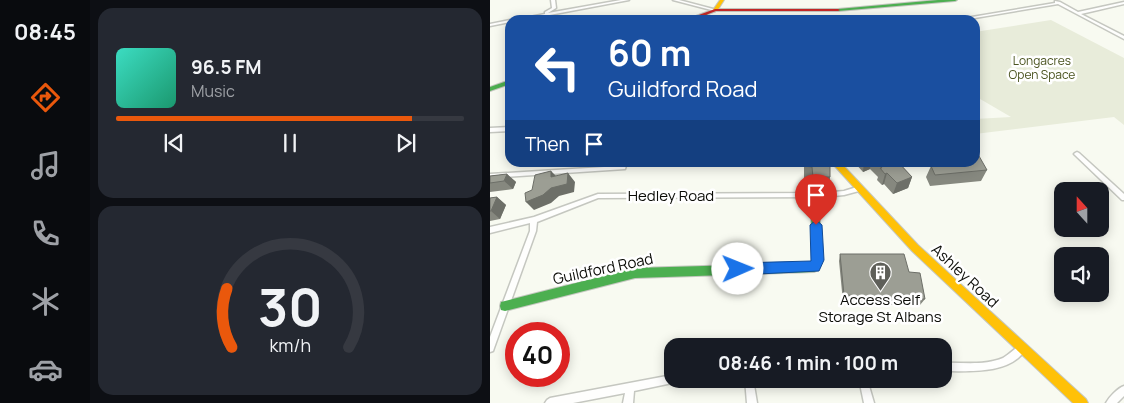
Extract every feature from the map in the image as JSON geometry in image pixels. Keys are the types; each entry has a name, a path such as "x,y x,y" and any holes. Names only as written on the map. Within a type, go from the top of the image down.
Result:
{"street":[{"path":"553,0 555,6"},
{"path":"546,15 628,0"},
{"path":"675,0 699,7 718,5 842,10 905,6 955,0"},
{"path":"1052,0 1078,12 1124,38"},
{"path":"980,16 1059,3"},
{"path":"1078,12 1124,3"},
{"path":"710,15 718,5"},
{"path":"542,15 555,6 574,10"},
{"path":"490,25 505,22"},
{"path":"490,89 505,84"},
{"path":"490,130 505,129"},
{"path":"1077,154 1124,198"},
{"path":"490,176 623,167"},
{"name":"Ashley Road","path":"839,167 857,189 914,248 1082,403"},
{"name":"Hedley Road","path":"490,230 534,220 598,196 814,196 835,195 857,189"},
{"name":"Guildford Road","path":"505,306 635,273 814,267 818,260 814,196"},
{"path":"490,348 533,231 534,220"},
{"path":"952,366 1000,364 1016,356 1022,348"},
{"path":"550,403 664,381"},
{"path":"628,403 630,387"},
{"path":"751,388 752,403"},
{"path":"866,388 870,403"},
{"path":"1111,403 1124,390"}],"green space":[{"name":"Longacres Open Space","path":"1051,20 1124,58 1124,125 1114,117 980,133 980,119 1011,117 980,99 980,31"}],"building":[{"path":"980,158 987,170 935,175 931,167 980,167"},
{"path":"812,167 830,167 830,177 813,177"},
{"path":"903,167 912,177 897,183 887,173 885,174 880,168"},
{"path":"551,171 551,177 568,173 567,184 551,188 543,195 526,202 525,193 532,190 535,175"},
{"path":"507,174 504,181 490,183 490,176"},
{"path":"497,197 491,211 490,211 490,198"},
{"name":"Access Self Storage St Albans","path":"840,254 904,254 909,272 920,273 925,299 868,299 865,296 844,295"}],"traffic: fast":[{"path":"838,10 955,0"},
{"path":"490,89 505,84"},
{"path":"505,306 635,273 814,267 818,260 814,196"}],"traffic: slow":[{"path":"715,10 722,0"},
{"path":"840,167 915,248 1082,403"}],"traffic: jam":[{"path":"702,15 715,10 838,10"}],"place":[{"name":"Access Self Storage St Albans","path":"880,291"}],"route":[{"path":"738,269 814,267 818,260 816,225"}]}
